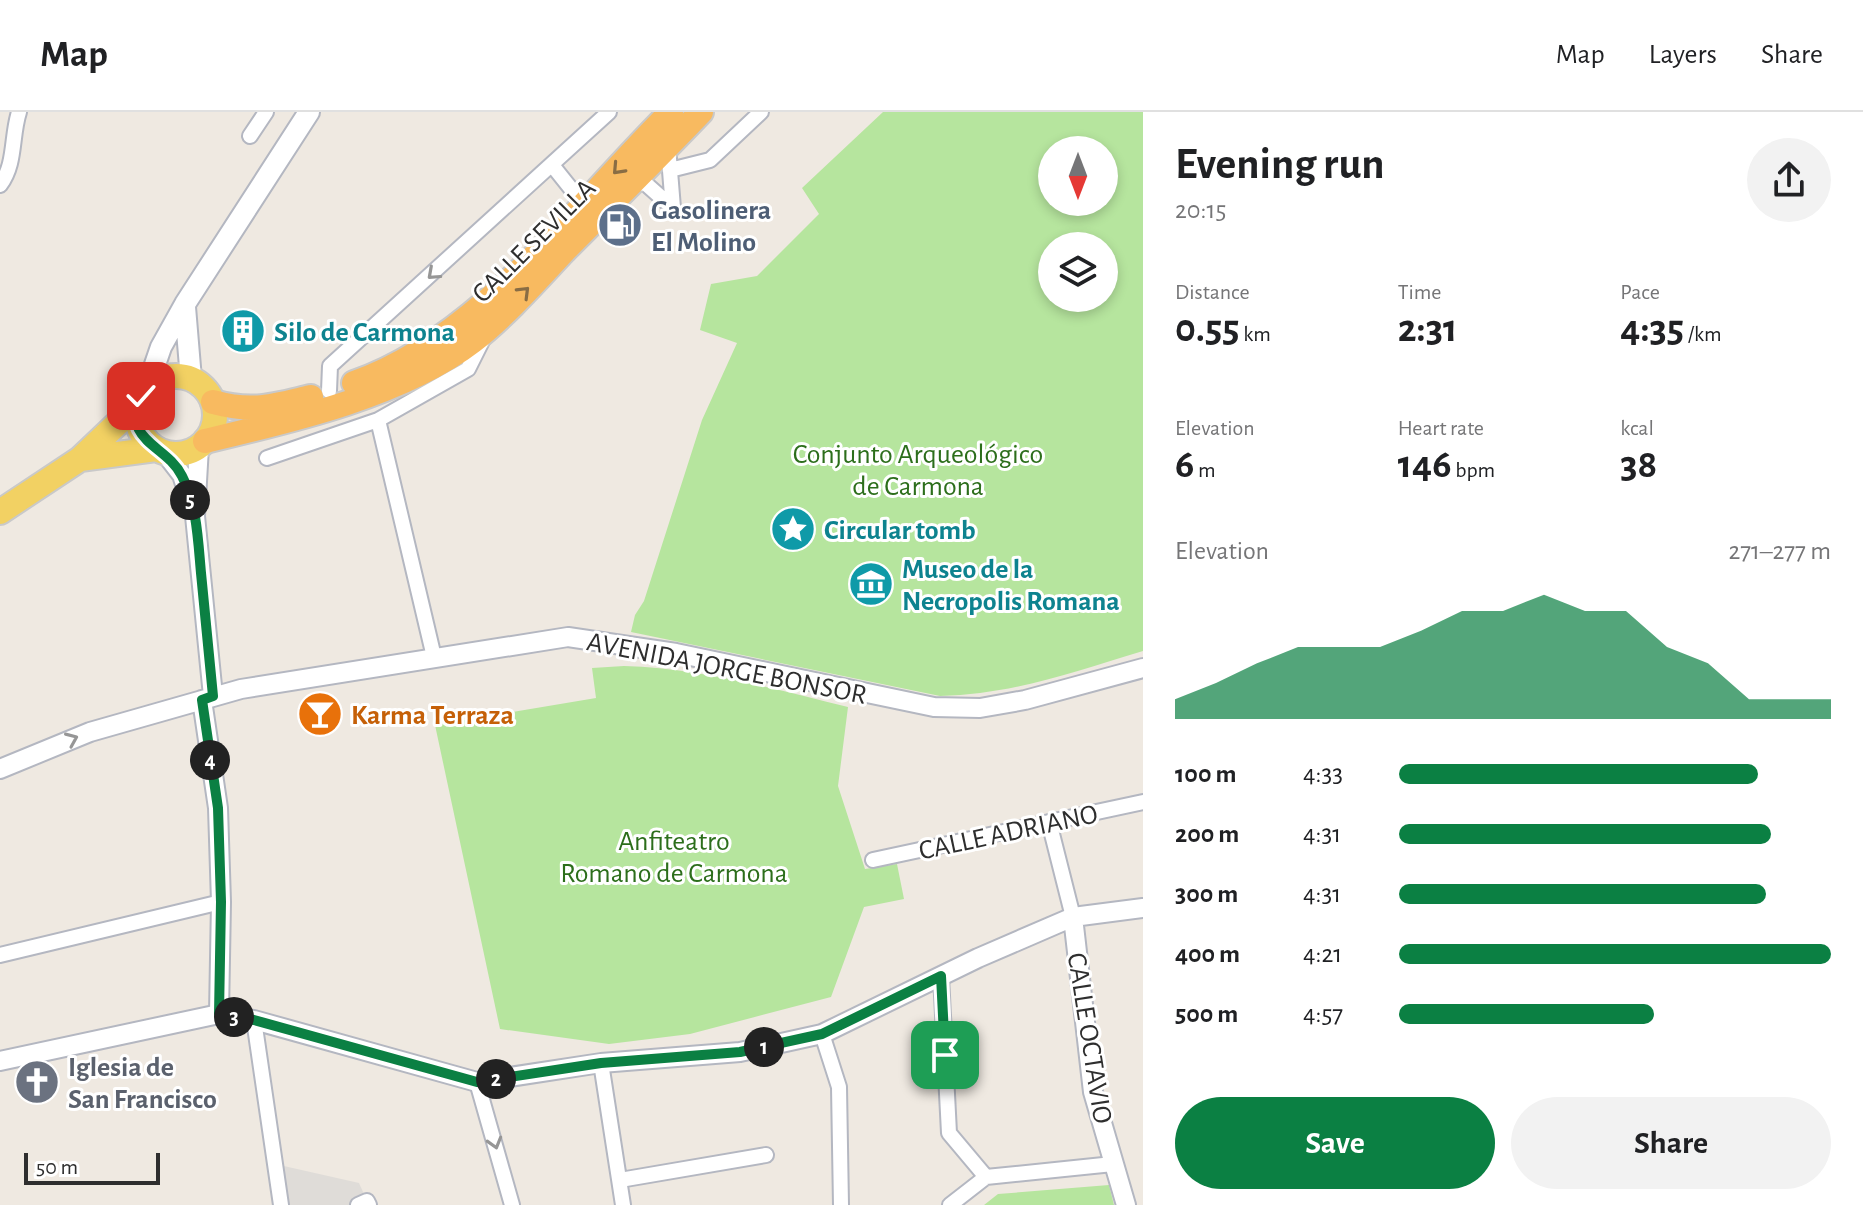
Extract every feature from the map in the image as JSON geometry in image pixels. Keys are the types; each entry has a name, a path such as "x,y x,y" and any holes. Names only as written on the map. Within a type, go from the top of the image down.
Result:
{"highway":[{"name":"CALLE SEVILLA","path":"213,402 234,408 260,409 377,375 421,350 458,325 498,290 584,205 671,112"},
{"name":"CALLE SEVILLA","path":"202,444 384,389 430,368 472,342 633,182 669,158 701,112"}],"main road":[{"path":"160,451 146,441 136,418 161,347 185,304 309,112"},
{"path":"185,304 191,379"},
{"path":"0,512 80,459 142,396 168,377 191,379 208,392 213,402 214,422 202,444 177,455 160,451 80,459"}],"street":[{"path":"0,185 11,168 13,136 19,112"},
{"path":"250,136 266,112"},
{"path":"329,391 330,366 609,112"},
{"path":"633,182 646,184 673,208 669,158 710,160 761,112"},
{"path":"552,165 584,205"},
{"path":"267,458 378,420 468,369 491,325 498,290"},
{"path":"378,420 434,657"},
{"path":"202,444 195,516 218,808 221,902 219,1014"},
{"path":"160,451 182,475 195,516"},
{"name":"AVENIDA JORGE BONSOR","path":"0,769 90,732 241,689 568,637 676,653 934,707 980,708 1025,700 1143,668"},
{"name":"CALLE ADRIANO","path":"873,860 1143,802"},
{"path":"1049,822 1073,917"},
{"path":"0,955 221,902"},
{"path":"0,1061 219,1014 254,1020 477,1082 601,1063 740,1052 822,1034 1073,917 1143,908"},
{"name":"CALLE OCTAVIO","path":"1073,917 1093,1092 1126,1205"},
{"path":"941,976 949,1133 986,1177"},
{"path":"254,1020 281,1205"},
{"path":"822,1034 839,1087 841,1205"},
{"path":"601,1063 623,1205"},
{"path":"477,1082 512,1205"},
{"path":"620,1180 766,1155"},
{"path":"950,1205 986,1177 1113,1164"},
{"path":"358,1205 367,1201 369,1205"}],"green space":[{"name":"Conjunto Arqueológico de Carmona","path":"883,112 1143,112 1143,651 1018,686 940,696 631,632 635,615 644,601 702,420 737,343 700,330 711,284 757,276 819,214 802,188"},
{"name":"Anfiteatro Romano de Carmona","path":"624,666 709,675 848,707 838,786 865,869 897,864 904,899 864,907 831,997 690,1034 609,1044 500,1029 435,725 596,698 592,668"},
{"path":"1109,1185 1114,1205 984,1205 998,1194"}],"shaded area":[{"path":"275,1164 359,1183 367,1201 358,1205 281,1205"}],"place":[{"name":"Gasolinera El Molino","path":"620,225"},
{"name":"Silo de Carmona","path":"243,331"},
{"name":"Circular tomb","path":"793,529"},
{"name":"Museo de la Necropolis Romana","path":"871,584"},
{"name":"Karma Terraza","path":"320,714"},
{"name":"Iglesia de San Francisco","path":"37,1082"}],"route":[{"path":"141,396 136,418 139,430 146,441 165,453 182,475 195,516 213,696 202,700 218,808 221,902 219,1014 254,1020 477,1082 601,1063 740,1052 822,1034 941,976 945,1055"}]}
